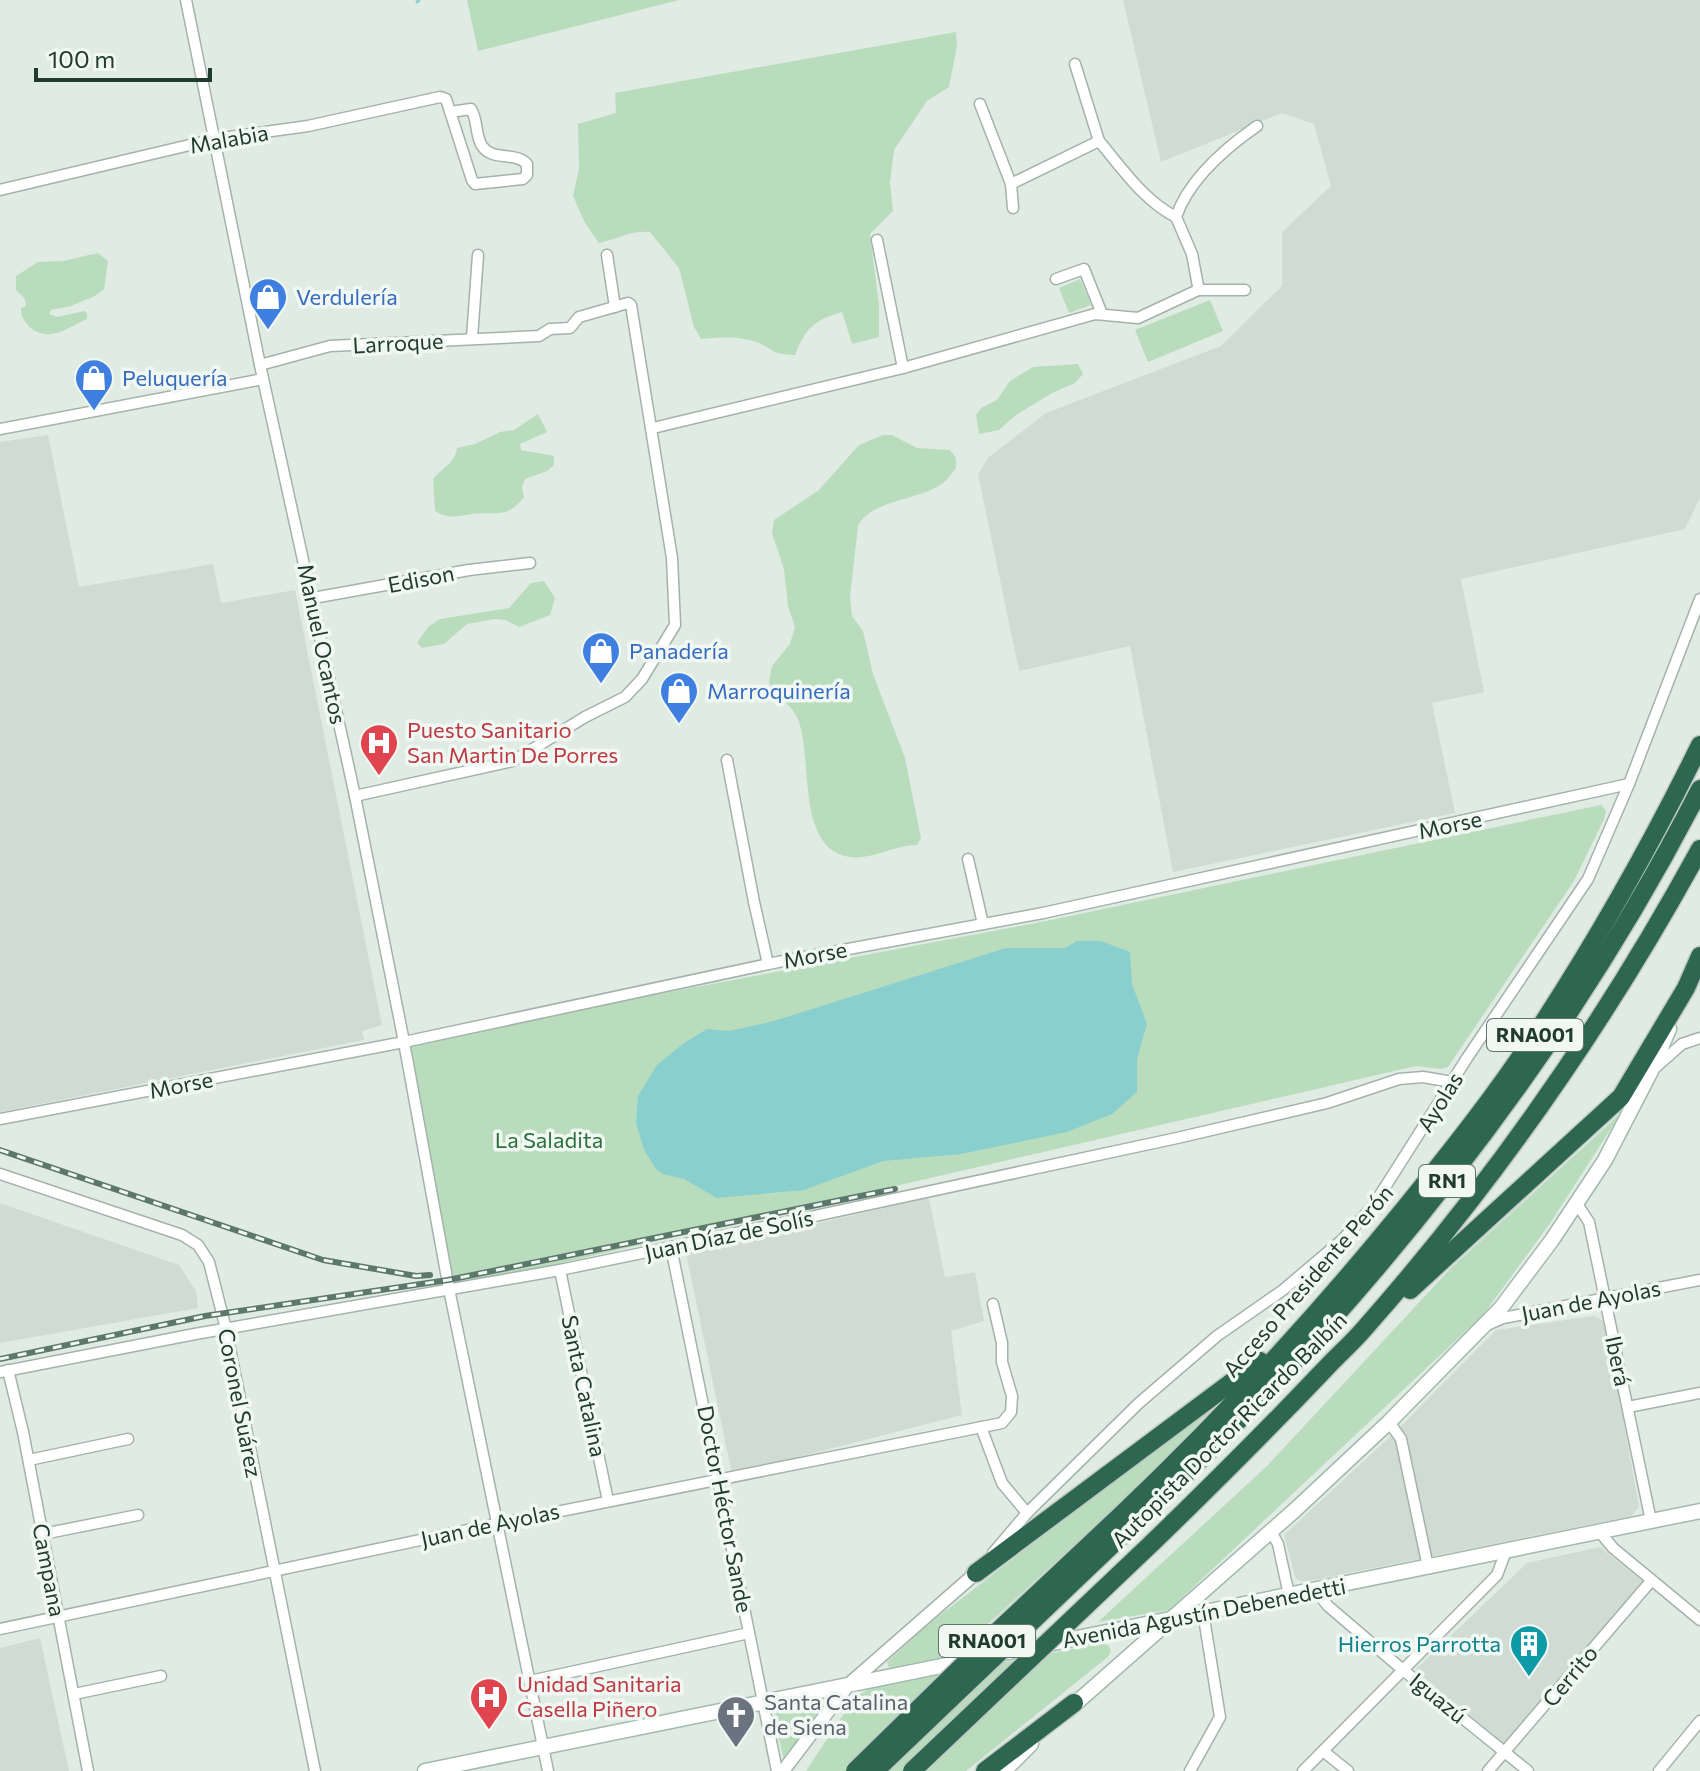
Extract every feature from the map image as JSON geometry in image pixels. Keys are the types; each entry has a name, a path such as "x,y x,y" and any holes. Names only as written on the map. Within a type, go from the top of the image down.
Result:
{"highway":[{"name":"Acceso Presidente Perón","path":"855,1771 914,1712 1128,1520 1283,1352 1432,1175 1538,1030 1621,895 1700,745"},
{"name":"Autopista Doctor Ricardo Balbín","path":"875,1771 1128,1520 1289,1367 1414,1224 1477,1144 1585,987 1650,883 1700,789"},
{"name":"Autopista Doctor Ricardo Balbín","path":"912,1771 1271,1428 1362,1331 1456,1219 1528,1123 1628,975 1700,849"},
{"path":"1362,1331 1621,1097 1686,988 1700,956"},
{"path":"976,1573 1242,1376 1330,1298"},
{"path":"985,1771 1074,1703"}],"main road":[{"path":"1004,1771 1074,1703 1271,1531 1389,1422 1484,1326 1532,1268 1605,1160 1651,1071 1686,988"},
{"name":"Avenida Agustín Debenedetti","path":"428,1771 1700,1511"}],"street":[{"name":"Manuel Ocantos","path":"186,0 260,365 355,796 449,1289 548,1771"},
{"path":"1075,64 1099,141 1147,197 1176,217 1192,254 1198,290"},
{"name":"Malabia","path":"0,190 215,139 308,126 440,97 446,99 450,112 475,184 479,186 523,179 527,175 527,164 522,158 492,155 485,150 480,143 471,109 450,112"},
{"path":"980,104 1011,184 1013,208"},
{"path":"1176,217 1188,192 1233,143 1257,126"},
{"path":"1011,184 1099,141"},
{"path":"877,240 903,368"},
{"path":"472,338 478,255"},
{"path":"355,796 513,761 585,717 625,697 642,679 675,625 672,558 631,305 615,307 607,255"},
{"path":"1056,279 1084,269 1102,314"},
{"path":"653,428 903,368 1102,314 1138,318 1198,290 1245,290"},
{"name":"Larroque","path":"260,365 330,346 539,336 550,329 570,328 579,317 615,307"},
{"path":"0,429 263,379"},
{"name":"Edison","path":"313,598 469,570 530,563"},
{"name":"Ayolas","path":"976,1573 1027,1513 1139,1403 1196,1352 1283,1290 1342,1240 1388,1186 1452,1082 1588,879 1629,784 1700,599"},
{"path":"727,760 768,964"},
{"name":"Morse","path":"0,1119 404,1042 768,964 983,924 1629,784"},
{"path":"968,859 983,924"},
{"path":"1651,1071 1682,1044 1700,1038"},
{"name":"Juan Díaz de Solís","path":"4,1371 671,1247 1327,1103 1399,1079 1423,1077 1452,1082"},
{"name":"Coronel Suárez","path":"0,1174 192,1240 209,1262 226,1329 315,1771"},
{"name":"Iberá","path":"1577,1204 1589,1222 1651,1521"},
{"name":"Doctor Héctor Sande","path":"671,1247 777,1771"},
{"name":"Santa Catalina","path":"560,1270 608,1501"},
{"name":"Juan de Ayolas","path":"1484,1326 1503,1318 1700,1280"},
{"name":"Juan de Ayolas","path":"0,1629 496,1524 1002,1423 1008,1418 1013,1405 1002,1362 1002,1343 993,1304"},
{"name":"Campana","path":"4,1371 29,1460 88,1771"},
{"path":"1628,1407 1700,1393"},
{"path":"1389,1422 1401,1439 1428,1567"},
{"path":"981,1427 1002,1483 1027,1513"},
{"path":"29,1460 128,1439"},
{"path":"43,1534 138,1515"},
{"path":"1271,1531 1278,1544 1289,1595"},
{"path":"1599,1531 1613,1548 1700,1620"},
{"path":"1303,1771 1497,1575 1506,1551"},
{"path":"783,1771 849,1684 976,1573"},
{"name":"Cerrito","path":"1488,1771 1651,1581"},
{"name":"Iguazú","path":"1315,1590 1328,1606 1403,1670 1528,1771"},
{"path":"1190,1771 1217,1724 1220,1710 1203,1612"},
{"path":"530,1681 749,1633"},
{"path":"74,1694 161,1676"},
{"path":"1659,1771 1700,1721"},
{"path":"1323,1751 1348,1771"}],"shaded area":[{"path":"1123,0 1700,0 1700,498 1685,529 1461,579 1484,692 1432,703 1455,813 1173,872 1130,646 1019,671 978,474 989,457 1046,413 1221,346 1282,286 1282,232 1331,186 1314,124 1282,113 1161,162"},
{"path":"48,435 79,587 213,564 221,603 295,590 382,1025 362,1031 364,1040 0,1112 0,442"},
{"path":"929,1198 945,1277 975,1272 984,1321 951,1331 962,1415 732,1474 686,1253"},
{"path":"0,1203 179,1265 196,1291 198,1308 0,1343"},
{"path":"1594,1316 1606,1322 1639,1507 1631,1516 1304,1582 1296,1579 1284,1535 1393,1434 1496,1330"},
{"name":"Hierros Parrotta","path":"1600,1547 1643,1582 1506,1745 1415,1670 1527,1563"},
{"path":"40,1638 69,1771 0,1771 0,1648"}],"green space":[{"path":"467,0 679,0 478,51"},
{"path":"956,32 957,46 949,87 927,101 894,150 890,183 893,211 870,234 879,306 879,337 852,344 842,312 824,318 812,327 795,355 778,353 745,339 701,339 694,327 679,268 650,232 599,243 585,223 573,196 579,169 578,124 616,113 615,93"},
{"path":"98,253 108,261 104,289 71,306 51,310 49,314 57,317 84,311 87,319 51,334 39,333 30,327 21,313 21,308 26,306 25,299 16,290 16,276 38,262 63,261"},
{"path":"1080,279 1091,305 1069,313 1059,288"},
{"path":"1210,300 1223,331 1148,362 1135,330"},
{"path":"1078,364 1083,374 1075,383 1016,415 999,430 979,434 976,415 981,408 997,400 1010,381 1033,367"},
{"path":"538,414 547,432 520,444 521,450 554,456 554,465 525,479 522,487 524,497 518,504 501,513 453,517 435,511 433,479 451,461 457,448 514,430"},
{"path":"883,435 892,435 917,448 950,450 956,458 956,468 933,489 873,510 858,526 850,597 852,616 863,631 873,674 905,758 921,838 917,845 850,857 832,850 820,836 813,818 796,715 769,682 772,666 790,644 795,627 788,606 784,569 772,533 774,520 819,490 859,445"},
{"path":"544,581 555,598 550,615 519,627 506,620 495,619 467,624 444,644 422,648 417,643 428,627 440,619 509,608 531,583"},
{"name":"La Saladita","path":"1601,805 1606,811 1604,819 1574,881 1448,1067 1416,1066 449,1289 404,1042 1046,921"},
{"path":"1621,1113 1551,1222 1483,1315 1169,1610 1098,1622 1267,1466 1452,1267"},
{"path":"1230,1391 1132,1492 954,1655 889,1668 887,1662 926,1626"},
{"path":"1102,1643 1111,1650 1109,1656 966,1771 806,1771 854,1698 869,1689"},
{"path":"818,1701 821,1707 784,1761 774,1716 779,1711"}],"water":[{"path":"1077,941 1101,941 1130,952 1132,984 1147,1024 1137,1059 1137,1092 1112,1114 1067,1132 961,1154 883,1161 804,1190 717,1198 684,1179 663,1174 644,1150 636,1123 638,1096 657,1065 707,1029 729,1031 774,1021 1006,948 1065,948"}],"railway":[{"path":"0,1150 323,1260 416,1276 430,1275"},
{"path":"0,1359 205,1316 448,1280 895,1189"}],"place":[{"name":"Verdulería","path":"268,331"},
{"name":"Peluquería","path":"94,412"},
{"name":"Panadería","path":"601,685"},
{"name":"Marroquinería","path":"679,725"},
{"name":"Puesto Sanitario San Martin De Porres","path":"379,777"},
{"name":"Hierros Parrotta","path":"1529,1678"},
{"name":"Unidad Sanitaria Casella Piñero","path":"489,1731"},
{"name":"Santa Catalina de Siena","path":"736,1749"}]}
